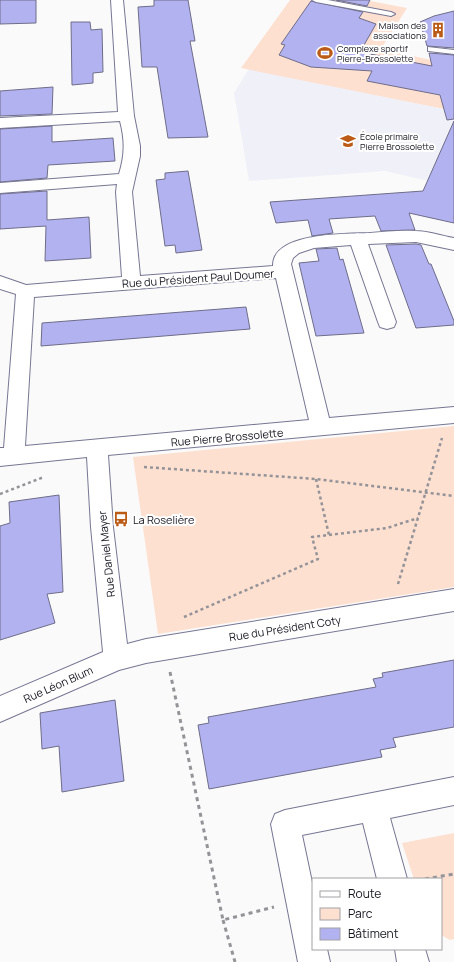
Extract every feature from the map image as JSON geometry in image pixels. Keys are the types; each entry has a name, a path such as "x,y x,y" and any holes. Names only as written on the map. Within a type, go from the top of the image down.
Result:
{"street":[{"path":"117,0 126,116 132,148 132,157 124,179 131,283"},
{"path":"0,123 126,116"},
{"path":"0,188 124,179"},
{"path":"283,271 282,262 284,256 297,246 305,244 411,235 454,244"},
{"path":"358,239 387,322"},
{"name":"Rue du Président Paul Doumer","path":"0,282 25,291 283,271 321,428"},
{"path":"7,457 25,291"},
{"name":"Rue Pierre Brossolette","path":"7,457 451,416"},
{"name":"Rue Daniel Mayer","path":"97,449 102,527 116,659"},
{"name":"Rue du Président Coty","path":"116,659 146,651 454,600"},
{"name":"Rue Léon Blum","path":"0,709 116,659"},
{"path":"314,962 285,824 454,791"},
{"path":"373,806 392,878"},
{"path":"410,950 414,962"}],"lane":[{"path":"316,0 391,14"},
{"path":"431,48 454,52"}],"path":[{"path":"390,610 425,493 451,416"},
{"path":"142,467 316,479 454,496"},
{"path":"0,494 48,475"},
{"path":"316,479 330,535"},
{"path":"235,962 223,920 165,648 167,624 318,559 312,537 387,528 418,518"},
{"path":"431,878 454,874"},
{"path":"223,920 301,900"}],"shaded area":[{"name":"École primaire Pierre Brossolette","path":"249,69 454,111 454,187 385,171 249,181 234,93"}],"green space":[{"name":"Complexe sportif Pierre-Brossolette","path":"290,0 365,0 407,8 381,49 454,65 449,110 241,68"},
{"path":"454,426 454,587 158,634 133,457"},
{"path":"454,833 454,939 450,940 442,936 442,878 414,878 402,843"}],"building":[{"path":"0,0 36,0 36,23 0,24"},
{"path":"154,0 188,0 195,41 190,41 208,137 168,138 157,67 142,67 138,7 154,6"},
{"path":"336,0 370,0 367,6"},
{"path":"311,1 363,12 359,18 376,24 360,52 432,66 429,53 454,55 454,119 447,120 440,95 367,81 372,71 311,67 279,55 285,45 281,44"},
{"name":"Maison des associations","path":"454,11 454,48 427,46 420,22 434,16"},
{"path":"71,22 90,22 91,30 102,29 103,72 93,73 93,83 72,85"},
{"path":"53,87 52,114 0,116 0,91"},
{"path":"454,121 454,223 409,213 415,230 381,231 375,216 329,219 333,233 312,236 308,220 276,223 270,202 423,191"},
{"path":"52,126 52,142 113,138 115,161 48,165 47,178 0,182 0,129"},
{"path":"188,171 202,250 176,253 175,245 165,246 156,180 165,179 165,173"},
{"path":"47,191 47,220 89,217 91,258 45,261 46,226 0,229 0,194"},
{"path":"386,245 421,245 429,264 431,264 454,321 454,325 416,328"},
{"path":"337,248 340,260 343,259 364,333 316,336 299,263 319,261 316,249"},
{"path":"246,307 250,329 41,346 42,323"},
{"path":"59,495 63,592 47,594 55,623 0,640 0,526 10,523 9,502"},
{"path":"454,660 454,727 393,738 396,747 380,750 382,757 209,789 198,725 209,723 208,717 376,687 373,679 383,677 382,673"},
{"path":"115,700 124,781 62,792 59,746 42,749 40,713"}],"place":[{"name":"Maison des associations","path":"438,30"},
{"name":"Complexe sportif Pierre-Brossolette","path":"325,53"},
{"name":"École primaire Pierre Brossolette","path":"348,141"},
{"name":"La Roselière","path":"121,519"}]}
